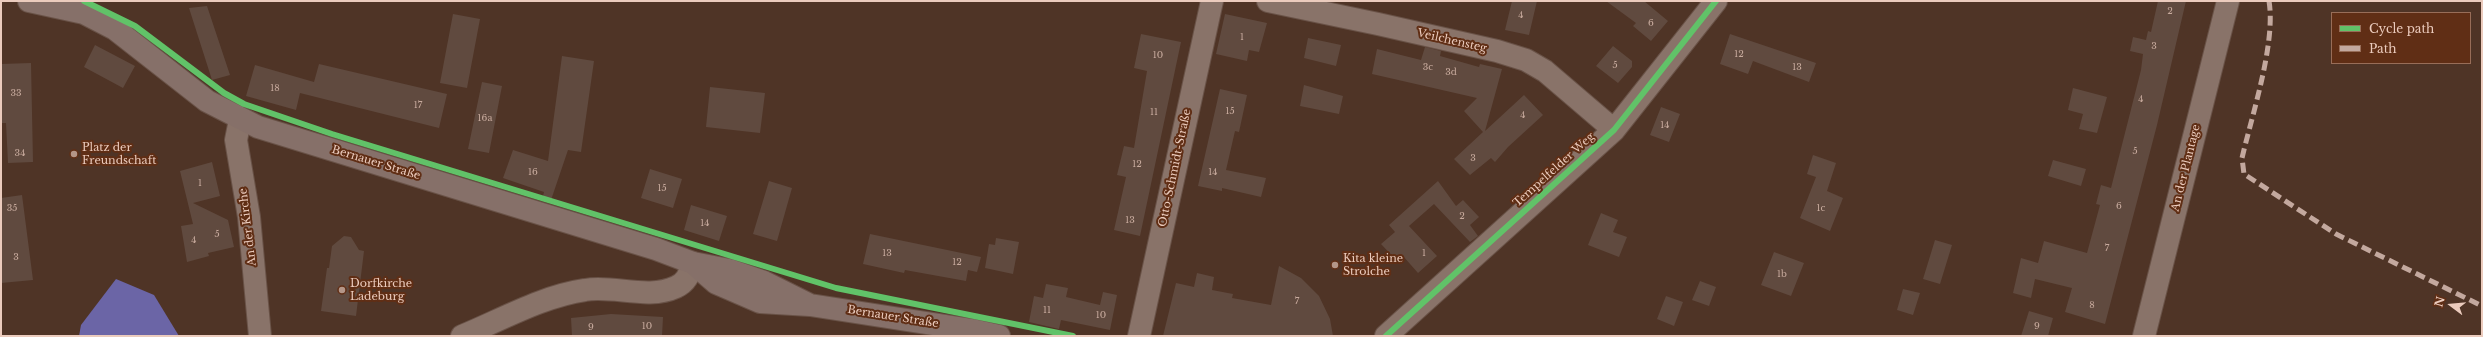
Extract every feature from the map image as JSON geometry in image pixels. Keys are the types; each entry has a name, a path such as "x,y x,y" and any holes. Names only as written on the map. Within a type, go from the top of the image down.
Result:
{"main road":[{"name":"Bernauer Straße","path":"29,1 87,7 207,101 240,120 258,127 656,249 693,263 729,270 764,282 810,304 972,330 999,336"}],"street":[{"name":"Otto-Schmidt-Straße","path":"1139,336 1212,1"},
{"name":"Veilchensteg","path":"1268,1 1400,29 1526,60 1545,71 1614,130"},
{"name":"Tempelfelder Weg","path":"1386,336 1614,130 1716,1"},
{"name":"An der Plantage","path":"2144,336 2228,1"},
{"name":"An der Kirche","path":"240,120 236,140 249,217 260,336"},
{"path":"462,336 558,296 586,290 651,292 675,287 686,281 693,263"}],"shaded area":[{"path":"116,279 154,295 179,336 79,336 81,325"}],"building":[{"path":"1512,1 1537,1 1529,35 1505,30"},
{"path":"1606,1 1644,1 1668,21 1651,41 1633,26 1636,23"},
{"path":"2158,1 2186,1 2157,125 2105,324 2065,312 2072,288 2035,279 2031,298 2013,293 2021,258 2038,263 2044,241 2087,253 2100,205 2096,204 2101,185 2111,188 2141,70 2143,54 2130,51 2133,37 2146,40 2148,31 2151,32"},
{"path":"207,6 230,75 212,80 189,8"},
{"path":"453,14 480,19 467,88 440,83"},
{"path":"1225,14 1267,23 1259,52 1249,50 1247,61 1216,54"},
{"path":"1141,34 1181,42 1140,236 1114,230 1126,177 1117,175 1124,146 1134,148 1147,71 1134,68"},
{"path":"1730,34 1816,63 1809,82 1753,61 1748,74 1720,64"},
{"path":"1308,38 1341,45 1336,66 1304,58"},
{"path":"95,45 135,66 123,88 84,67"},
{"path":"1613,46 1632,61 1632,67 1618,83 1596,66"},
{"path":"1425,47 1441,51 1440,56 1479,67 1480,64 1502,69 1485,131 1524,95 1543,115 1508,147 1495,162 1491,158 1470,175 1454,159 1483,132 1464,111 1477,98 1372,74 1377,49 1421,60"},
{"path":"562,56 594,61 581,152 568,150 550,203 542,201 544,192 503,178 513,150 548,161"},
{"path":"31,63 33,162 8,163 6,123 1,123 1,64"},
{"path":"319,64 447,94 439,128 300,93 296,110 246,96 255,65 314,82"},
{"path":"482,82 502,86 489,153 468,149"},
{"path":"1304,85 1343,96 1339,114 1300,106"},
{"path":"710,87 765,93 760,133 706,127"},
{"path":"2073,88 2107,97 2097,133 2079,129 2083,114 2068,110"},
{"path":"1220,89 1247,95 1239,132 1235,131 1226,170 1266,178 1261,197 1222,188 1222,191 1198,186"},
{"path":"1661,107 1680,114 1669,142 1650,135"},
{"path":"1813,155 1836,163 1827,191 1843,198 1830,231 1800,218 1816,177 1807,174"},
{"path":"2053,160 2086,169 2081,186 2048,176"},
{"path":"212,162 220,196 193,203 228,220 234,247 208,253 209,256 187,262 181,226 193,224 180,171"},
{"path":"650,169 682,179 673,208 641,198"},
{"path":"769,181 792,188 777,241 753,234"},
{"path":"1438,181 1456,206 1463,200 1479,217 1470,225 1478,236 1470,242 1434,204 1409,226 1437,256 1418,273 1403,256 1397,261 1381,244 1395,232 1389,225"},
{"path":"22,195 33,280 1,283 1,198"},
{"path":"691,205 727,216 719,241 684,230"},
{"path":"1601,213 1618,220 1613,232 1627,237 1619,257 1588,245"},
{"path":"870,234 981,257 977,272 968,270 966,281 905,270 904,273 863,264"},
{"name":"Dorfkirche Ladeburg","path":"344,236 351,237 359,250 364,251 356,316 321,311 327,268 329,268 332,246"},
{"path":"996,238 1019,242 1013,274 985,268 989,244 995,245"},
{"path":"1935,240 1952,245 1940,284 1923,279"},
{"path":"1774,252 1804,263 1791,296 1761,285"},
{"path":"1279,266 1301,278 1319,296 1330,319 1333,336 1163,336 1176,283 1194,287 1197,273 1214,277 1212,290 1233,294 1232,298 1271,305"},
{"path":"1700,281 1716,287 1709,306 1692,300"},
{"path":"1046,284 1068,288 1066,297 1100,305 1103,292 1117,295 1110,330 1061,320 1059,329 1029,322 1034,296 1043,298"},
{"path":"1903,289 1920,293 1913,315 1897,310"},
{"path":"1666,296 1683,302 1674,326 1657,319"},
{"path":"2029,311 2053,318 2048,336 2021,336"},
{"path":"611,314 663,317 662,336 572,336 571,318"}],"marked path":[{"path":"2269,1 2270,18 2266,58 2257,101 2242,158 2244,174 2336,234 2482,306"}],"cycle path":[{"path":"84,1 135,26 224,93 244,104 332,134 836,288 1073,336"},
{"path":"1386,336 1614,130 1716,1"}],"place":[{"name":"Platz der Freundschaft","path":"74,154"},
{"name":"Kita kleine Strolche","path":"1335,265"},
{"name":"Dorfkirche Ladeburg","path":"342,290"}]}
